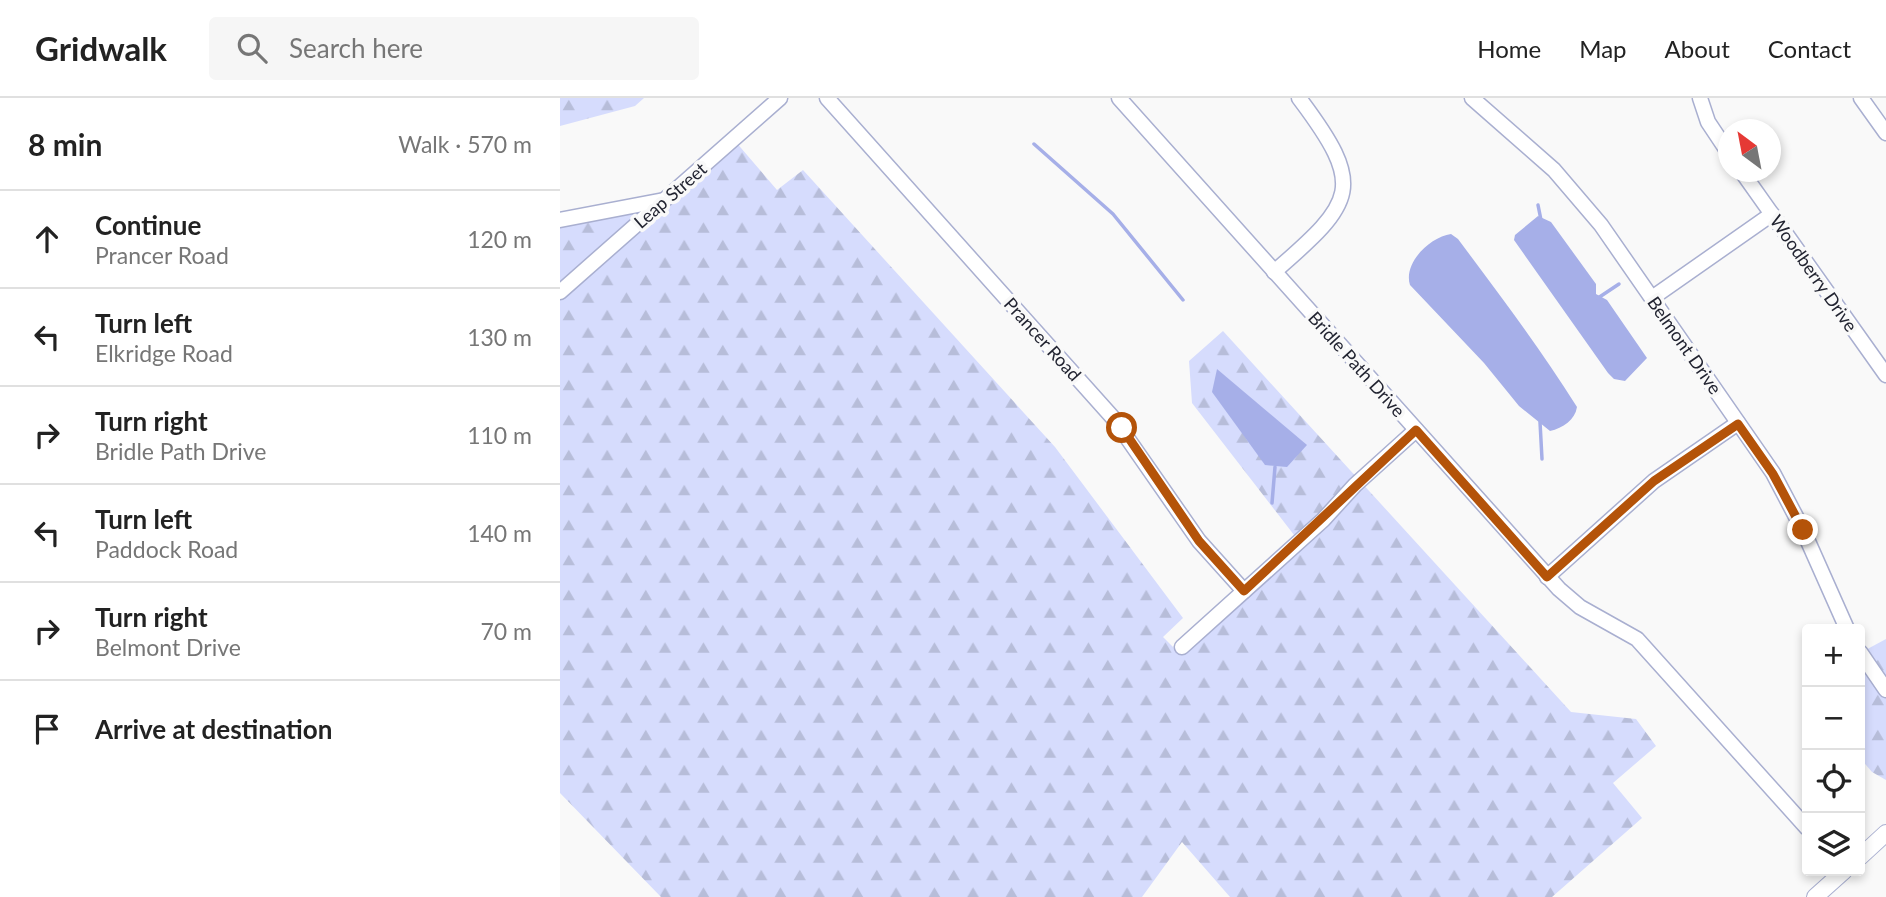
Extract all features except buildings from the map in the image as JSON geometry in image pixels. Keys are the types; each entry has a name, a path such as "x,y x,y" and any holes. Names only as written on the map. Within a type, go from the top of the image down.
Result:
{"street":[{"name":"Leap Street","path":"560,292 780,98"},
{"name":"Prancer Road","path":"827,98 1114,418 1199,541 1244,591"},
{"name":"Bridle Path Drive","path":"1119,98 1547,577 1570,599 1637,639 1802,822"},
{"path":"1274,272 1327,224 1342,193 1343,173 1339,156 1299,98"},
{"name":"Belmont Drive","path":"1472,98 1533,150 1574,191 1652,298 1789,501 1845,624"},
{"path":"1700,98 1708,122 1718,137"},
{"path":"1861,98 1886,133"},
{"name":"Woodberry Drive","path":"1749,182 1886,375"},
{"path":"560,220 665,200"},
{"path":"1652,298 1772,214"},
{"path":"1547,577 1654,481 1738,424"},
{"path":"1182,647 1416,430"},
{"path":"1865,659 1886,690"},
{"path":"1865,852 1886,833"},
{"path":"1815,897 1838,876"}],"green space":[{"path":"560,98 644,98 635,106 560,126"},
{"path":"735,141 777,190 803,170 1055,447 1183,618 1163,637 1180,654 1301,544 1192,403 1189,361 1223,331 1571,712 1636,719 1656,746 1613,783 1642,818 1552,897 1230,897 1182,842 1142,897 661,897 560,793 560,220 671,198"},
{"path":"1886,639 1886,780 1872,772 1865,764 1865,650"}],"water":[{"path":"1538,216 1551,222 1596,284 1596,294 1607,300 1647,358 1625,381 1614,379 1608,373 1514,240 1515,235"},
{"path":"1451,234 1458,239 1504,301 1577,407 1574,416 1564,426 1550,431 1519,406 1484,363 1410,285 1410,268 1420,252 1435,240"},
{"path":"1217,369 1307,445 1287,467 1265,465 1212,392"}],"waterway":[{"path":"1034,144 1113,214 1183,300"},
{"path":"1538,205 1541,220"},
{"path":"1598,298 1619,284"},
{"path":"1540,422 1542,459"},
{"path":"1272,503 1275,467"}],"route":[{"path":"1122,428 1199,541 1244,591 1336,508 1355,485 1416,430 1547,577 1654,481 1738,424 1773,474 1803,530"}]}
